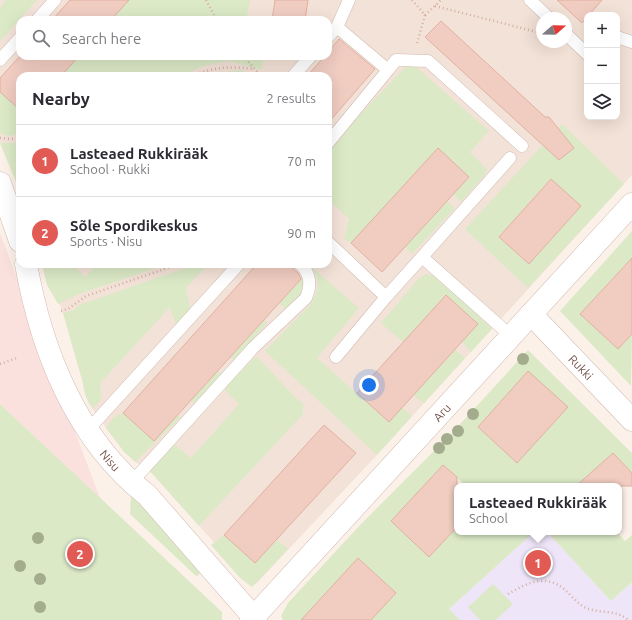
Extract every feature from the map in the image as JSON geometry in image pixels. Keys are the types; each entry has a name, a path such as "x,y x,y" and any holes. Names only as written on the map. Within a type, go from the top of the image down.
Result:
{"street":[{"path":"0,183 16,229"},
{"name":"Aru","path":"254,619 632,204"},
{"name":"Nisu","path":"27,268 38,317 61,383 88,430 100,448 131,483 146,495 254,619"},
{"name":"Rukki","path":"531,314 632,420"}],"lane":[{"path":"41,16 55,0"},
{"path":"332,33 337,27 349,0"},
{"path":"530,0 543,12"},
{"path":"337,27 388,70"},
{"path":"620,38 632,42"},
{"path":"572,40 584,51"},
{"path":"0,60 16,42"},
{"path":"297,72 307,60"},
{"path":"332,138 396,60 428,61 522,146"},
{"path":"336,357 386,297 510,158"},
{"path":"332,246 386,297"},
{"path":"422,257 511,336"},
{"path":"88,430 235,268"},
{"path":"131,483 253,348 306,298 310,289 309,279 304,268"}],"path":[{"path":"206,0 215,16"},
{"path":"412,0 425,15"},
{"path":"413,61 425,15 441,0"},
{"path":"435,6 536,32"},
{"path":"246,60 257,72"},
{"path":"201,72 230,66 254,69"},
{"path":"0,138 16,138"},
{"path":"38,317 68,309 86,296 167,268"},
{"path":"0,364 17,358"},
{"path":"508,594 524,584 542,579 563,588 583,607 612,613 628,620"}],"shaded area":[{"path":"0,0 632,0 632,175 377,455 256,584 227,557 149,470 135,462 106,428 89,404 63,313 46,268 332,268 332,72 16,72 16,181 0,142"},
{"path":"0,233 100,498 0,404"},
{"path":"531,535 550,535 611,601 632,582 632,620 460,620 449,609"}],"green space":[{"path":"6,0 37,0 23,16 16,16 16,23 0,41 0,8"},
{"path":"129,0 250,0 247,16 115,16"},
{"path":"75,60 263,60 262,70 228,61 203,66 190,72 65,72"},
{"path":"408,64 415,66 489,131 470,152 487,170 484,176 461,202 453,194 469,177 438,149 351,243 344,239 349,219 332,203 332,145"},
{"path":"241,70 246,72 226,72"},
{"path":"0,92 16,106 16,135 8,136 0,133"},
{"path":"562,124 624,184 528,288 465,229","holes":["550,179 581,206 529,264 499,237"]},
{"path":"0,143 16,143 16,182"},
{"path":"447,201 455,208 412,254 405,246"},
{"path":"632,231 632,271 625,265 580,314 618,349 632,334 631,386 560,311"},
{"path":"43,268 76,268 85,277 93,268 156,268 79,294 58,304 47,285"},
{"path":"185,268 204,268 186,288 190,309 176,324 170,307 100,383 101,400 93,408 84,390 63,313 74,310 79,305"},
{"path":"311,268 359,308 317,358 389,422 402,408 412,416 377,455 265,351 311,304 316,293 318,283"},
{"path":"426,274 438,277 492,329 471,352 462,342 478,324 403,342 381,323 418,279"},
{"path":"303,277 304,291 288,312 279,303"},
{"path":"264,320 267,323 234,360 230,357"},
{"path":"455,350 465,358 424,403 413,395"},
{"path":"528,350 632,453 632,473 613,453 579,483 463,483 443,465 391,521 429,556 454,530 454,535 531,535 449,609 460,620 371,620 396,593 358,558 306,615 312,620 283,620 281,616 288,603 362,523 451,434","holes":["528,371 517,462 478,427"]},
{"path":"257,357 303,404 303,414 199,526 149,470 175,445 191,458 239,404 226,391 225,387 253,359"},
{"path":"218,371 221,374 195,404 191,400"},
{"path":"0,404 222,612 222,620 0,620"},
{"path":"123,413 154,441 178,415 180,418 135,462 124,452 106,428 113,418"},
{"path":"131,494 137,498 200,570 199,575 196,576 130,514"},
{"path":"224,535 255,563 277,540 288,549 252,587 240,578 211,545"},
{"path":"550,535 620,535 625,541 632,535 632,582 611,601"},
{"path":"493,584 513,604 496,620 480,620 468,607"}],"building":[{"path":"70,0 129,0 115,16 56,16"},
{"path":"275,0 308,0 306,16 273,16"},
{"path":"557,0 602,0 592,12 584,12 584,21 582,23 572,14 572,12 570,12"},
{"path":"441,21 545,117 549,117 574,148 559,160 425,37"},
{"path":"339,39 375,69 332,118 332,72 311,72 321,60 332,60 332,47"},
{"path":"16,60 75,60 65,72 16,72 16,106 0,92 0,78"},
{"path":"438,148 469,177 382,272 351,243"},
{"path":"551,179 581,206 529,264 499,237"},
{"path":"632,258 632,334 618,349 580,314"},
{"path":"253,268 292,268 298,273 301,279 154,441 123,413"},
{"path":"446,295 478,324 389,422 357,393"},
{"path":"528,371 568,407 517,463 478,427"},
{"path":"324,425 356,453 255,563 224,535"},
{"path":"613,453 632,473 632,486 622,486 622,483 579,483"},
{"path":"443,465 457,477 457,483 454,483 454,530 429,557 391,521"},
{"path":"358,558 396,593 371,620 301,620"}],"place":[{"name":"Sõle Spordikeskus","path":"80,554"},
{"name":"Lasteaed Rukkirääk","path":"538,563"}]}
